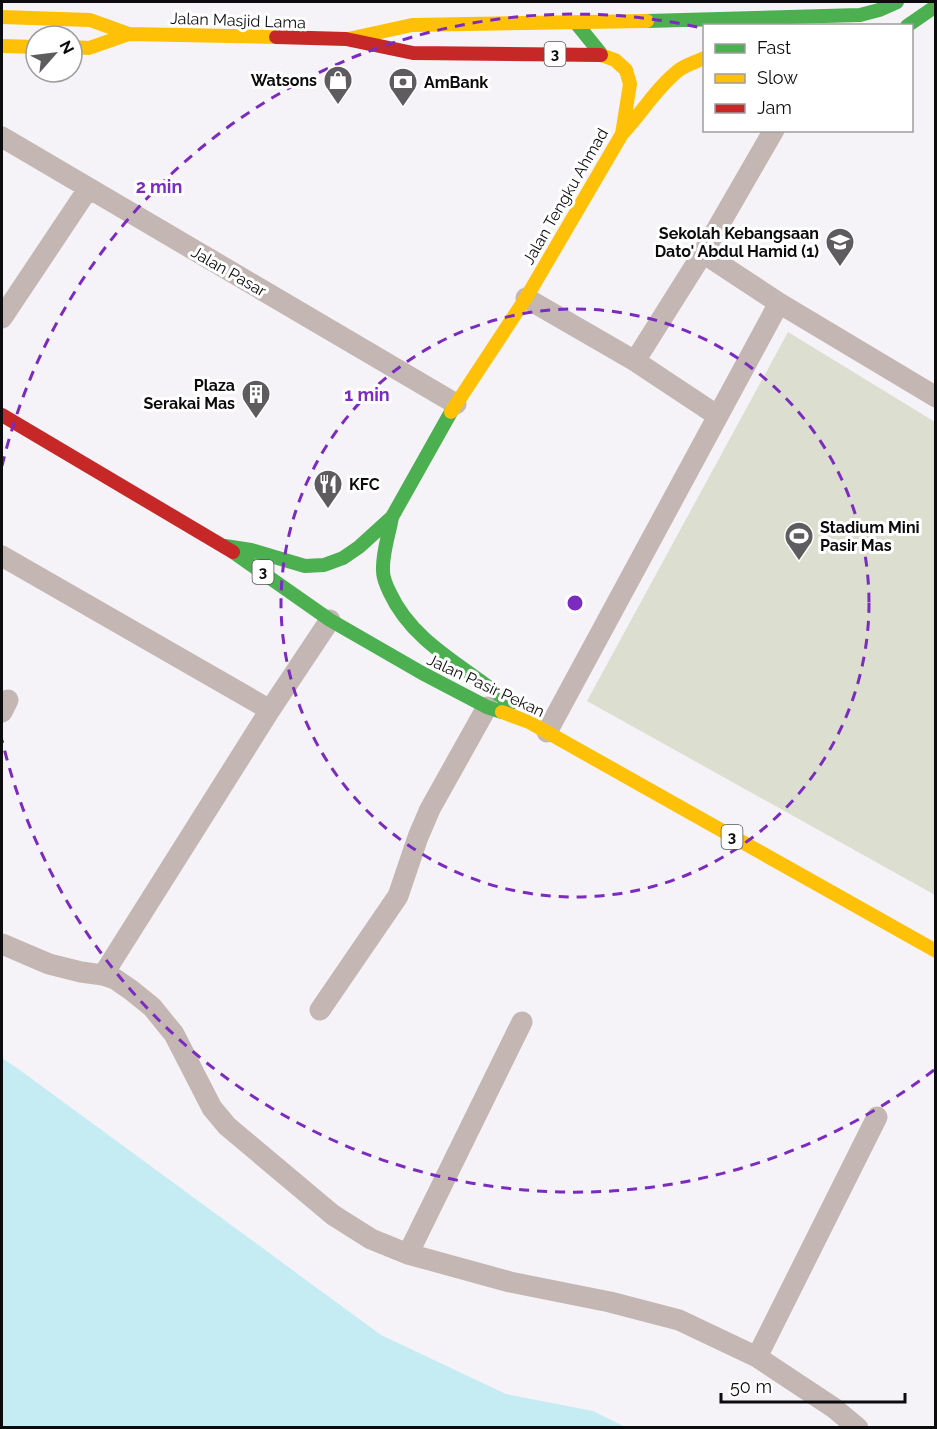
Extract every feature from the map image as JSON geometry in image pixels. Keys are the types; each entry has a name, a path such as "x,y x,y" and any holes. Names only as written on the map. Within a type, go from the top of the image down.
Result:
{"main road":[{"path":"346,39 412,25 860,15 897,2"},
{"path":"910,24 936,6"},
{"name":"Jalan Masjid Lama","path":"2,17 90,20 129,33 346,39"},
{"name":"Jalan Tengku Ahmad","path":"392,517 456,404 526,298 622,134 630,84 626,70 615,60 602,55 576,23"},
{"name":"Jalan Masjid Lama","path":"84,48 89,48 129,33"},
{"name":"3","path":"346,39 413,53 602,55"},
{"path":"2,46 24,47"},
{"path":"622,134 641,114 661,87 680,69 703,59"},
{"name":"Jalan Pasir Pekan","path":"2,415 225,546 330,620 422,673 487,707 538,727 936,951"},
{"name":"3","path":"225,546 251,550 305,566 324,566 343,558 359,547 392,517"},
{"name":"3","path":"392,517 383,572 391,596 408,625 432,647 496,691 538,727"}],"street":[{"path":"635,361 703,253 773,132"},
{"name":"Jalan Pasar","path":"2,137 456,404"},
{"path":"2,318 88,189"},
{"path":"703,253 779,303 936,397"},
{"path":"526,298 635,361 718,416"},
{"path":"538,727 718,416 779,303"},
{"path":"2,556 270,710"},
{"path":"103,975 270,710 330,620"},
{"path":"320,1010 398,896 429,809 487,707"},
{"path":"2,944 49,964 103,975 131,990 152,1007 174,1034 189,1059 207,1098 226,1126 333,1215 371,1239 408,1254 510,1282 610,1302 679,1320 757,1357 834,1408 858,1428"},
{"path":"408,1254 522,1022"},
{"path":"757,1357 877,1117"}],"shaded area":[{"name":"Stadium Mini Pasir Mas","path":"788,332 935,422 935,895 587,701"}],"water":[{"path":"2,1058 381,1335 506,1394 593,1411 625,1427 2,1427"}],"traffic: fast":[{"path":"647,21 860,15 897,2"},
{"path":"910,24 936,6"},
{"path":"576,23 602,55"},
{"path":"225,546 251,550 305,566 324,565 343,558 359,547 392,517 451,412"},
{"path":"392,517 383,574 400,611 428,641 510,704"},
{"path":"233,552 330,620 422,673 487,707 502,712"}],"traffic: slow":[{"path":"2,17 90,20 129,34 276,37"},
{"path":"348,39 412,25 647,21"},
{"path":"84,48 129,34"},
{"path":"2,46 24,47"},
{"path":"451,412 526,298 622,134 630,84 626,70 615,60 601,55"},
{"path":"622,134 671,77 682,68 703,58"},
{"path":"502,712 529,722 936,951"}],"traffic: jam":[{"path":"276,37 346,39 413,53 601,55"},
{"path":"2,415 233,552"}],"place":[{"name":"Watsons","path":"338,106"},
{"name":"AmBank","path":"403,108"},
{"name":"Sekolah Kebangsaan Dato' Abdul Hamid (1)","path":"840,268"},
{"name":"Plaza Serakai Mas","path":"256,420"},
{"name":"KFC","path":"328,510"},
{"name":"Stadium Mini Pasir Mas","path":"799,562"}]}
